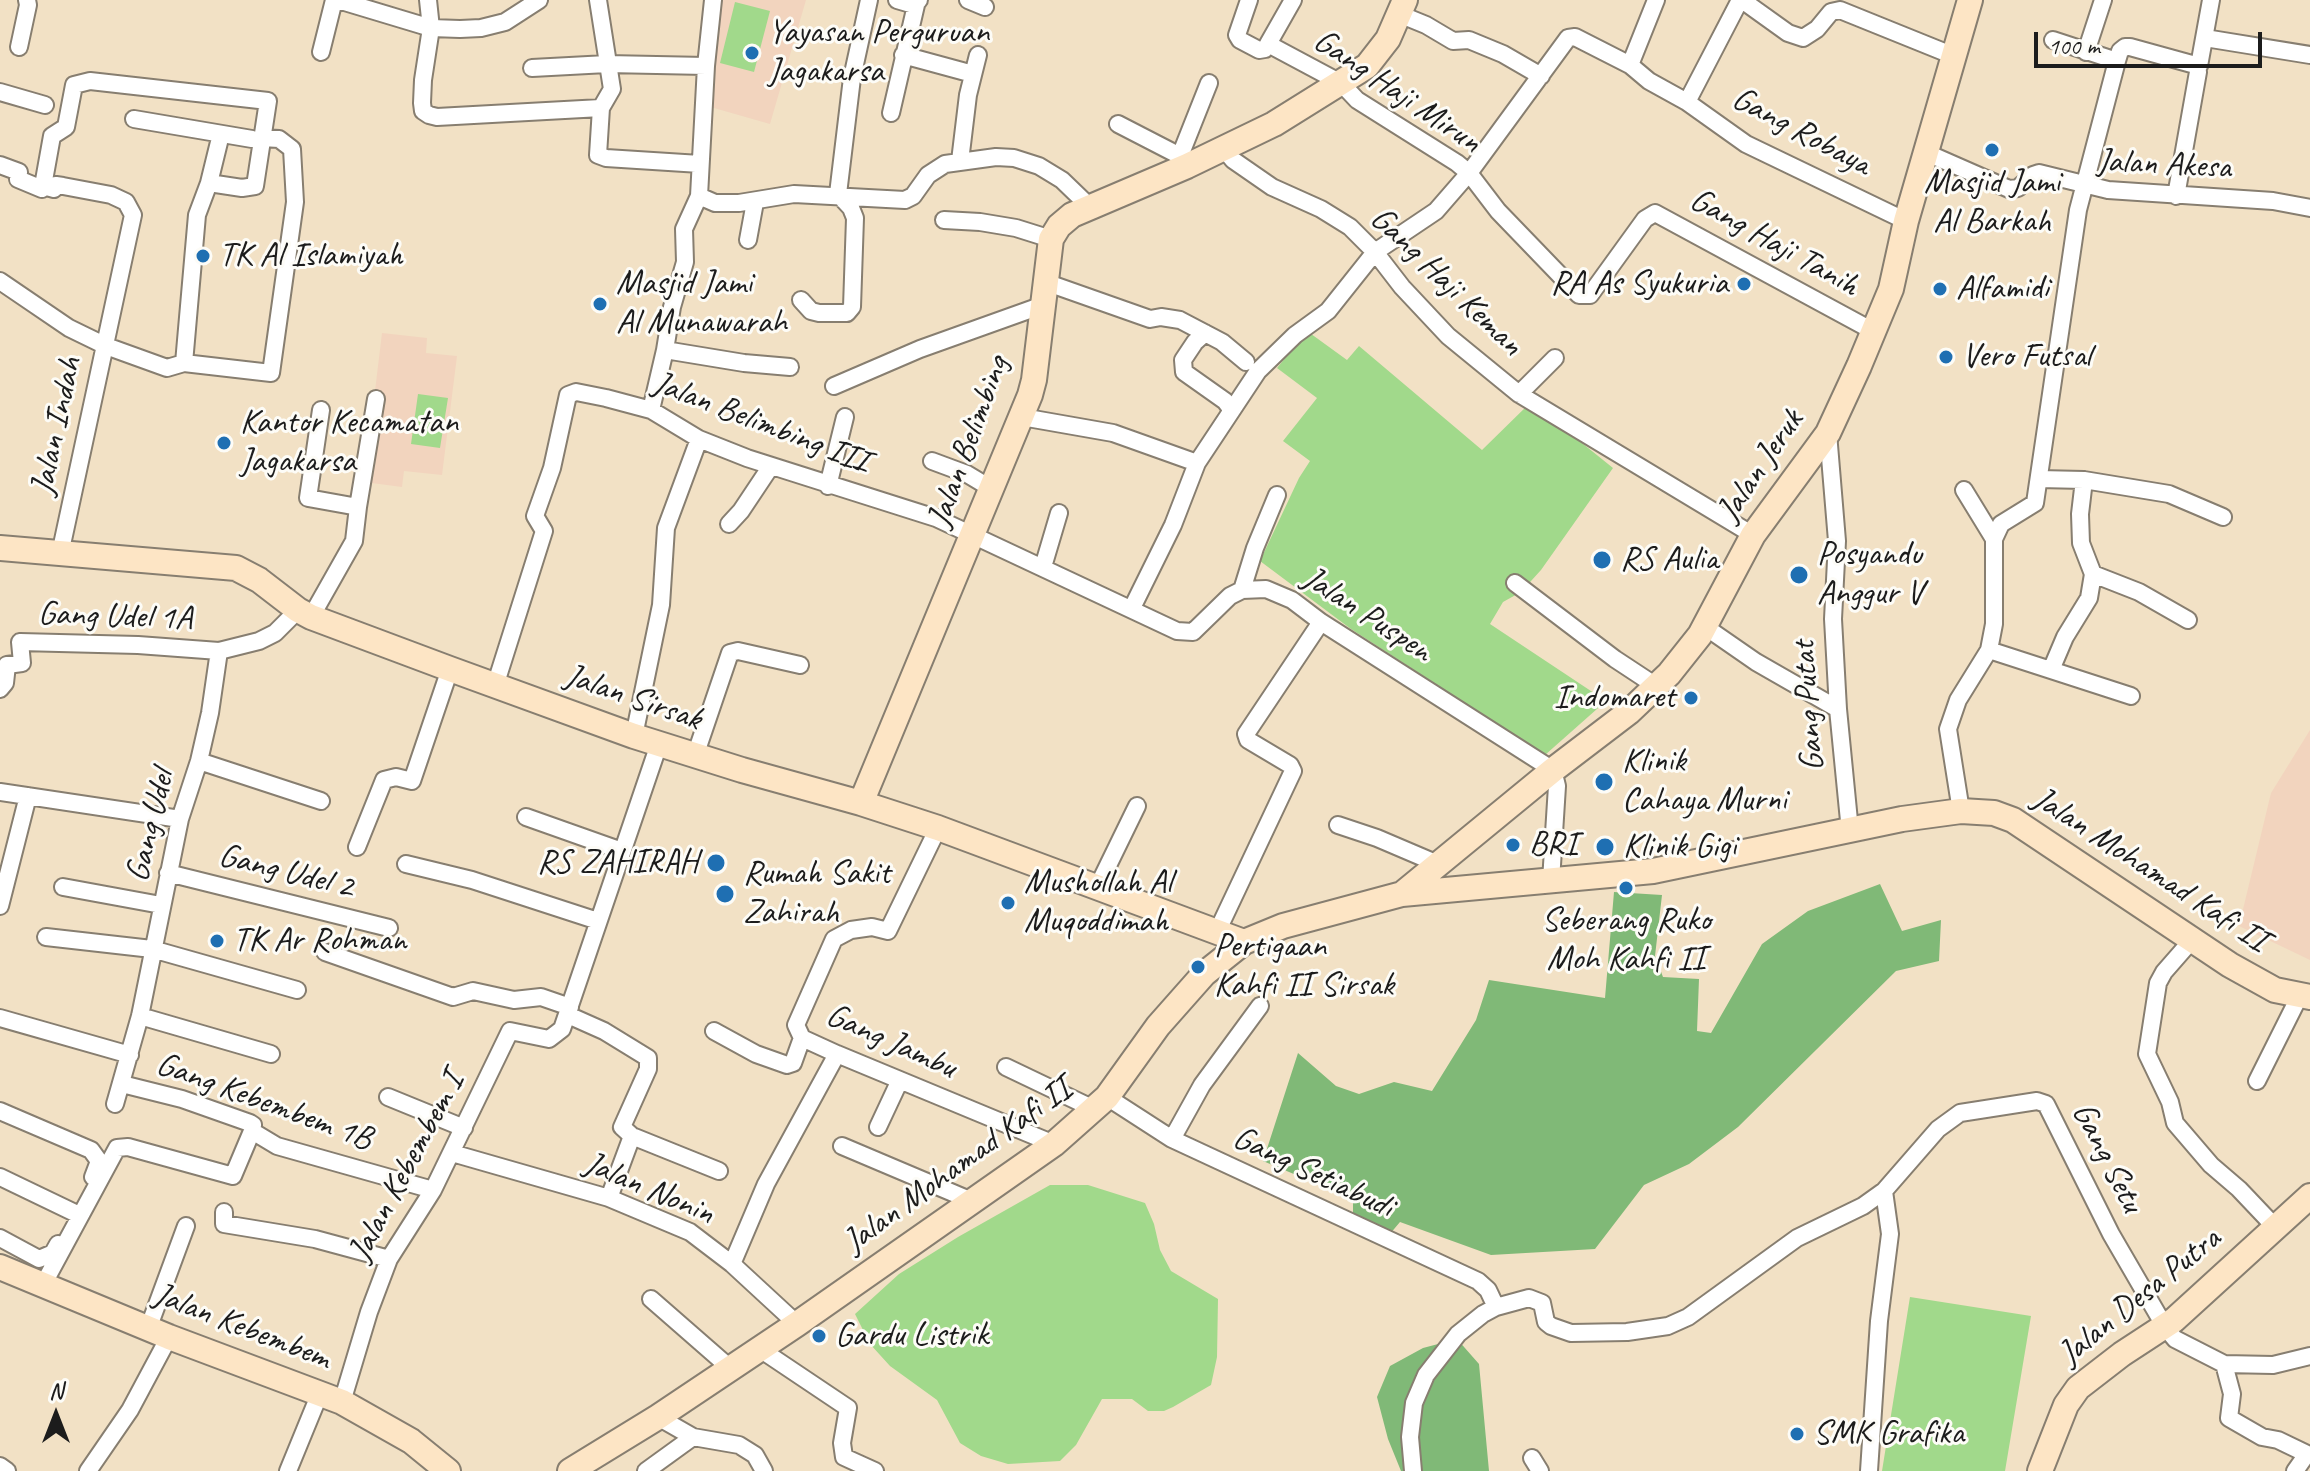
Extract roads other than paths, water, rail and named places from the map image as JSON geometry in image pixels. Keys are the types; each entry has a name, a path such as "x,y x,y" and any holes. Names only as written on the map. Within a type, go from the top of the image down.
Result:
{"street":[{"path":"19,47 27,0"},
{"path":"321,52 336,0 431,28 481,28 505,22 539,0"},
{"path":"428,0 431,28 422,103 423,111 429,115 601,108"},
{"path":"598,0 612,91 601,108 598,152 601,157 700,164"},
{"path":"651,410 672,307 685,262 683,242 686,221 699,196 713,0"},
{"path":"801,300 811,311 819,313 847,313 852,307 855,218 851,208 838,194 852,78 869,0"},
{"path":"891,113 918,2 897,0"},
{"path":"968,0 985,7"},
{"path":"1249,0 1237,35 1240,40 1259,50 1265,49 1268,44"},
{"name":"Gang Haji Mirun","path":"1293,0 1268,44 1341,83 1357,100 1469,173 1498,211 1579,295 1590,295"},
{"path":"1630,65 1656,0"},
{"path":"1687,102 1741,0 1788,33 1803,38 1817,29 1831,12 1844,5 1954,56"},
{"name":"Jalan Jeruk","path":"1402,894 1629,712 1682,660 1753,535 1828,433 1891,289 1906,221 1970,0"},
{"path":"2086,52 2103,0"},
{"path":"1927,153 2009,189 2018,188 2039,173 2083,185 2120,51 2130,47 2199,66 2211,0"},
{"path":"944,220 1016,228 1051,239 1059,226 1072,215 1183,161 1224,149 1274,124 1367,66 1388,39 1402,7 1453,41 1469,40 1503,54 1541,76 1469,173 1436,211 1375,252 1328,311 1295,335 1258,371 1197,463 1173,525 1132,608"},
{"name":"Gang Robaya","path":"1541,76 1568,38 1575,37 1630,65 1649,81 1687,102 1746,144 1906,221"},
{"path":"2205,38 2310,55"},
{"path":"2053,40 2117,61"},
{"path":"903,55 973,74"},
{"path":"960,161 978,55"},
{"path":"532,68 607,64 706,66"},
{"path":"2176,196 2198,72"},
{"path":"43,186 52,136 66,127 74,85 90,81 268,101 257,138 255,186 242,188 209,183"},
{"path":"1183,161 1209,83"},
{"path":"0,92 45,105"},
{"path":"134,119 257,138"},
{"path":"1118,124 1183,161"},
{"path":"184,363 197,215 209,183 221,134"},
{"name":"Jalan Indah","path":"60,554 106,346 167,368 184,363 271,373 295,202 292,149 279,139 257,138"},
{"name":"Gang Haji Keman","path":"1224,149 1233,160 1272,187 1321,209 1350,227 1431,319 1519,394 1753,535"},
{"path":"699,196 715,203 755,202 794,194 905,200 945,164 1005,157 1039,166 1062,180 1090,207"},
{"path":"0,165 19,172 18,179 42,189 43,186 54,189 56,185 111,195 126,202 133,215 106,346 69,328 0,281"},
{"name":"Jalan Akesa","path":"1998,531 2035,503 2083,185 2176,196 2273,201 2310,208"},
{"path":"748,240 755,202"},
{"name":"Gang Haji Tanih","path":"1590,295 1645,219 1655,213 1873,331"},
{"name":"Jalan Belimbing","path":"861,803 1022,417 1034,380 1051,239"},
{"path":"834,386 1044,294 1150,319 1180,320 1222,342 1246,362"},
{"path":"1205,333 1183,360 1184,372 1225,401 1231,409"},
{"path":"665,350 790,367"},
{"path":"1519,394 1555,358"},
{"name":"Jalan Belimbing III","path":"495,686 544,531 535,516 552,468 568,395 571,393 651,410 699,439 828,486 936,518 971,534"},
{"path":"219,651 259,641 305,613 354,541 376,399"},
{"path":"321,410 308,498 358,507"},
{"path":"828,486 845,417"},
{"path":"1022,417 1113,433 1197,463"},
{"name":"Gang Putat","path":"1828,433 1837,541 1833,619 1850,831"},
{"path":"634,736 661,605 666,528 699,439"},
{"path":"932,461 967,474 992,489"},
{"path":"729,524 771,466"},
{"path":"2039,479 2084,480 2169,494 2223,517"},
{"path":"2051,670 2065,637 2089,598 2093,574 2081,543 2079,504 2084,480"},
{"path":"1961,811 1948,729 1958,700 1989,650 1994,624 1998,531 1964,490"},
{"path":"971,534 1177,631 1189,633 1230,596 1242,590 1277,495"},
{"path":"1043,567 1059,513"},
{"name":"Jalan Sirsak","path":"0,548 236,568 278,592 305,613 495,686 695,756 938,828 1244,942"},
{"path":"2093,574 2139,592 2188,620"},
{"path":"1515,583 1656,686"},
{"name":"Jalan Puspen","path":"1242,590 1266,589 1292,600 1321,622 1553,770"},
{"path":"1217,932 1293,771 1290,765 1248,740 1246,734 1321,622"},
{"path":"1704,626 1756,662 1838,709"},
{"name":"Gang Udel 1A","path":"0,689 5,683 7,665 22,663 20,642 219,651"},
{"path":"1989,650 2131,696"},
{"name":"Gang Udel","path":"115,1104 140,1016 180,819 199,761 216,686 219,651"},
{"path":"695,756 730,653 738,651 800,665"},
{"path":"357,847 384,780 396,777 412,781 450,669"},
{"path":"569,1011 659,744"},
{"path":"199,761 321,801"},
{"path":"1551,881 1557,786 1553,770"},
{"path":"0,792 180,819"},
{"path":"0,906 28,796"},
{"path":"1098,886 1137,806"},
{"name":"Jalan Mohamad Kafi II","path":"570,1471 662,1418 730,1368 772,1357 797,1324 1054,1144 1102,1104 1158,1026 1204,974 1244,942 1283,926 1402,894 1653,871 1902,819 1961,811 1994,813 2013,820 2192,940 2275,990 2305,996"},
{"path":"526,817 622,851"},
{"path":"1338,825 1438,864"},
{"name":"Gang Jambu","path":"938,828 888,931 872,927 851,930 834,939 796,1025 802,1038 1054,1144"},
{"path":"406,864 472,880 598,921"},
{"name":"Gang Udel 2","path":"168,873 389,928"},
{"path":"63,887 161,905"},
{"path":"46,937 152,949 297,990"},
{"path":"2192,940 2158,983 2147,1054 2170,1102 2175,1123 2211,1165 2276,1228"},
{"path":"325,952 453,997 473,991 514,1000 541,997 569,1011 648,1058 648,1069 622,1127 632,1136 719,1171"},
{"path":"2257,1081 2305,996"},
{"path":"1172,1139 1202,1085 1260,1006"},
{"name":"Jalan Kebembem I","path":"288,1471 331,1397 389,1259 433,1190 510,1031 549,1039 562,1029 569,1011"},
{"path":"140,1016 271,1054"},
{"path":"0,1018 130,1055"},
{"path":"714,1031 756,1054 787,1065 793,1063 802,1038"},
{"path":"732,1264 766,1184 837,1054"},
{"name":"Gang Setiabudi","path":"1006,1067 1102,1104 1478,1281 1488,1290 1495,1303"},
{"path":"878,1127 900,1080"},
{"name":"Gang Kebembem 1B","path":"122,1084 182,1099 250,1123 253,1125 252,1131 277,1146 433,1190"},
{"path":"388,1097 464,1128"},
{"name":"Gang Setu","path":"1884,1191 1938,1129 1960,1113 2037,1101 2046,1104 2111,1234 2169,1324"},
{"path":"0,1111 96,1155 99,1166 53,1253 43,1259 0,1238"},
{"path":"44,1288 117,1148 128,1147 233,1176 252,1131"},
{"path":"609,1198 632,1136"},
{"path":"842,1146 972,1201"},
{"name":"Jalan Nonin","path":"452,1153 609,1198 690,1232 732,1264 797,1324"},
{"path":"0,1177 75,1213"},
{"path":"1413,1471 1410,1437 1414,1403 1426,1375 1458,1334 1495,1303 1538,1299 1542,1303 1546,1322 1557,1330 1571,1333 1627,1332 1668,1326 1688,1317 1797,1238 1863,1206 1884,1191 1890,1234 1879,1321 1869,1471"},
{"name":"Jalan Desa Putra","path":"2040,1471 2066,1405 2078,1388 2122,1354 2169,1324 2308,1202"},
{"path":"224,1212 224,1224 315,1239 389,1259"},
{"path":"88,1471 130,1410 158,1333 186,1226"},
{"name":"Jalan Kebembem","path":"0,1267 44,1288 158,1333 331,1397 411,1441 448,1471"},
{"path":"651,1299 730,1368"},
{"path":"2169,1324 2175,1339 2224,1364 2273,1365 2310,1356"},
{"path":"772,1357 848,1408 842,1443 844,1457 875,1471"},
{"path":"2224,1364 2232,1394 2229,1418 2262,1437 2278,1440 2307,1454 2295,1471"},
{"path":"662,1418 689,1435 739,1445 755,1455 764,1471"},
{"path":"646,1471 689,1435"},
{"path":"0,1466 7,1471"}],"place":[{"name":"Yayasan Perguruan Jagakarsa","path":"752,53"},
{"name":"Masjid Jami Al Barkah","path":"1992,150"},
{"name":"TK Al Islamiyah","path":"203,256"},
{"name":"RA As Syukuria","path":"1744,284"},
{"name":"Alfamidi","path":"1940,289"},
{"name":"Masjid Jami Al Munawarah","path":"600,304"},
{"name":"Vero Futsal","path":"1946,357"},
{"name":"Kantor Kecamatan Jagakarsa","path":"224,443"},
{"name":"RS Aulia","path":"1602,560"},
{"name":"Posyandu Anggur V","path":"1799,575"},
{"name":"Indomaret","path":"1691,698"},
{"name":"Klinik Cahaya Murni","path":"1604,782"},
{"name":"BRI","path":"1513,845"},
{"name":"Klinik Gigi","path":"1605,847"},
{"name":"RS ZAHIRAH","path":"716,863"},
{"name":"Seberang Ruko Moh Kahfi II","path":"1626,888"},
{"name":"Rumah Sakit Zahirah","path":"725,894"},
{"name":"Mushollah Al Muqoddimah","path":"1008,903"},
{"name":"TK Ar Rohman","path":"217,941"},
{"name":"Pertigaan Kahfi II Sirsak","path":"1198,967"},
{"name":"Gardu Listrik","path":"819,1336"},
{"name":"SMK Grafika","path":"1797,1434"}]}
